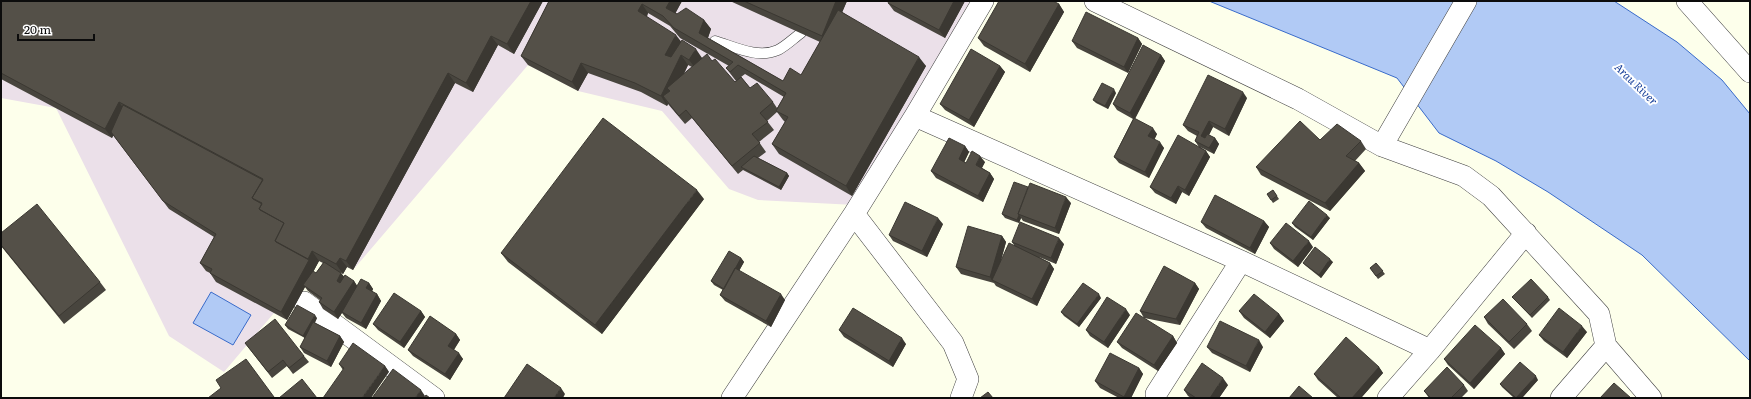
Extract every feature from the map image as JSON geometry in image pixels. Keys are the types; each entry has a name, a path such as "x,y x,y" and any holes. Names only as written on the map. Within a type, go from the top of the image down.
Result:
{"street":[{"path":"732,398 854,214 915,116 982,1"},
{"path":"1095,1 1298,99 1387,138 1464,176 1491,196 1600,314 1606,346 1651,398"},
{"path":"1387,138 1466,1"},
{"path":"1688,1 1750,72"},
{"path":"915,116 1241,261 1430,350"},
{"path":"854,214 953,343 968,379 961,398"},
{"path":"1388,398 1430,350 1526,233"},
{"path":"1156,394 1241,261"},
{"path":"304,302 434,398"},
{"path":"1561,398 1606,346"}],"lane":[{"path":"715,41 747,51 766,54 780,49 801,33"}],"shaded area":[{"path":"1,1 970,1 855,205 758,200 729,189 662,111 578,91 528,65 353,270 347,267 343,274 319,261 287,320 274,313 224,372 169,336 56,108 1,98"}],"water":[{"name":"Arau River","path":"1209,1 1614,1 1677,42 1722,80 1750,114 1750,361 1642,255 1548,192 1496,161 1439,133 1397,78"},
{"path":"211,292 251,315 233,345 193,323"}],"building":[{"path":"1,1 531,1 507,44 491,36 466,83 448,73 346,261 340,258 336,264 312,251 308,259 275,241 284,223 259,209 262,203 252,198 263,179 119,102 105,129 1,73"},
{"path":"549,1 670,1 666,8 677,14 686,8 704,20 699,33 783,81 790,68 801,75 838,10 919,57 846,186 772,144 788,117 776,111 786,93 738,65 730,72 726,68 733,62 674,28 663,16 642,4 638,11 676,35 665,55 671,57 682,40 696,49 689,60 681,55 661,96 635,83 581,63 572,82 521,56"},
{"path":"744,1 836,1 822,36"},
{"path":"889,1 954,1 939,30 888,3"},
{"path":"999,1 1053,1 1059,4 1025,64 978,38"},
{"path":"1086,12 1138,38 1124,67 1072,41"},
{"path":"1143,45 1161,55 1130,113 1113,104"},
{"path":"971,49 1000,66 969,120 940,104"},
{"path":"707,54 712,61 715,59 735,82 741,77 750,88 757,83 773,102 760,113 768,122 752,134 760,143 732,166 686,110 679,116 663,96 670,91 667,88"},
{"path":"1208,75 1243,92 1225,129 1209,121 1201,136 1205,138 1207,134 1215,138 1209,148 1195,141 1199,132 1183,125"},
{"path":"1102,83 1114,89 1105,106 1093,100"},
{"path":"123,105 263,180 252,198 262,204 259,209 260,210 284,223 275,241 309,260 281,312 210,273 212,269 200,263 216,234 163,201 111,132"},
{"path":"603,118 697,190 595,325 501,253"},
{"path":"1134,118 1153,128 1148,136 1160,142 1145,172 1114,157"},
{"path":"1300,121 1320,140 1337,124 1361,141 1346,156 1359,163 1325,203 1256,167"},
{"path":"1178,135 1206,151 1185,190 1178,186 1171,198 1150,187"},
{"path":"949,138 965,146 959,159 966,163 972,151 980,156 976,165 990,173 978,196 931,171"},
{"path":"754,156 787,173 779,187 741,167"},
{"path":"1014,182 1028,187 1017,220 1002,214"},
{"path":"1030,183 1066,197 1055,228 1018,214"},
{"path":"1273,190 1277,196 1271,200 1267,194"},
{"path":"1215,195 1264,221 1250,248 1201,222"},
{"path":"1309,201 1327,215 1311,237 1292,223"},
{"path":"905,202 938,218 922,251 889,235"},
{"path":"37,204 100,282 59,316 1,245 1,233"},
{"path":"1020,222 1059,238 1051,258 1012,242"},
{"path":"1286,223 1309,241 1293,261 1270,243"},
{"path":"968,226 1002,236 990,277 956,267"},
{"path":"1009,243 1050,263 1032,299 992,280"},
{"path":"1315,247 1330,259 1319,275 1303,263"},
{"path":"729,251 741,258 724,289 711,281"},
{"path":"324,262 341,273 337,281 340,283 345,275 354,281 334,312 319,302 322,298 303,285 313,271 316,273"},
{"path":"1376,263 1383,271 1376,276 1370,268"},
{"path":"1164,266 1195,283 1176,319 1140,311"},
{"path":"735,268 781,294 766,321 720,295"},
{"path":"361,279 369,283 366,288 377,294 361,323 342,312"},
{"path":"1531,279 1548,297 1530,315 1512,297"},
{"path":"1083,283 1099,294 1077,324 1061,312"},
{"path":"394,293 421,311 400,342 373,324"},
{"path":"1254,294 1279,314 1265,332 1239,311"},
{"path":"1107,297 1126,309 1104,342 1086,330"},
{"path":"1503,299 1527,324 1509,342 1484,317"},
{"path":"297,305 315,315 303,336 285,325"},
{"path":"853,308 902,338 889,361 839,330"},
{"path":"1559,308 1582,326 1563,352 1539,335"},
{"path":"1136,313 1173,336 1154,365 1117,342"},
{"path":"430,316 456,334 448,346 459,353 445,374 408,350"},
{"path":"275,319 304,356 289,368 283,360 268,372 245,343"},
{"path":"1220,321 1259,340 1246,366 1207,347"},
{"path":"313,322 340,336 327,361 300,347"},
{"path":"1475,325 1501,348 1470,383 1444,359"},
{"path":"1346,337 1379,367 1352,398 1341,398 1314,374"},
{"path":"353,343 385,366 362,398 323,398 344,368 339,364"},
{"path":"1110,353 1139,368 1124,397 1095,381"},
{"path":"246,359 274,398 208,398 221,388 216,380"},
{"path":"1520,362 1536,376 1516,398 1500,384"},
{"path":"1202,363 1223,378 1210,398 1196,398 1184,390"},
{"path":"527,364 561,388 554,398 504,398"},
{"path":"1447,367 1464,385 1451,398 1431,398 1424,391"},
{"path":"393,369 421,390 415,398 372,398"},
{"path":"302,379 317,398 279,398"},
{"path":"1614,383 1631,398 1600,398"},
{"path":"1299,386 1313,398 1289,398"},
{"path":"988,392 993,398 980,398"}]}
